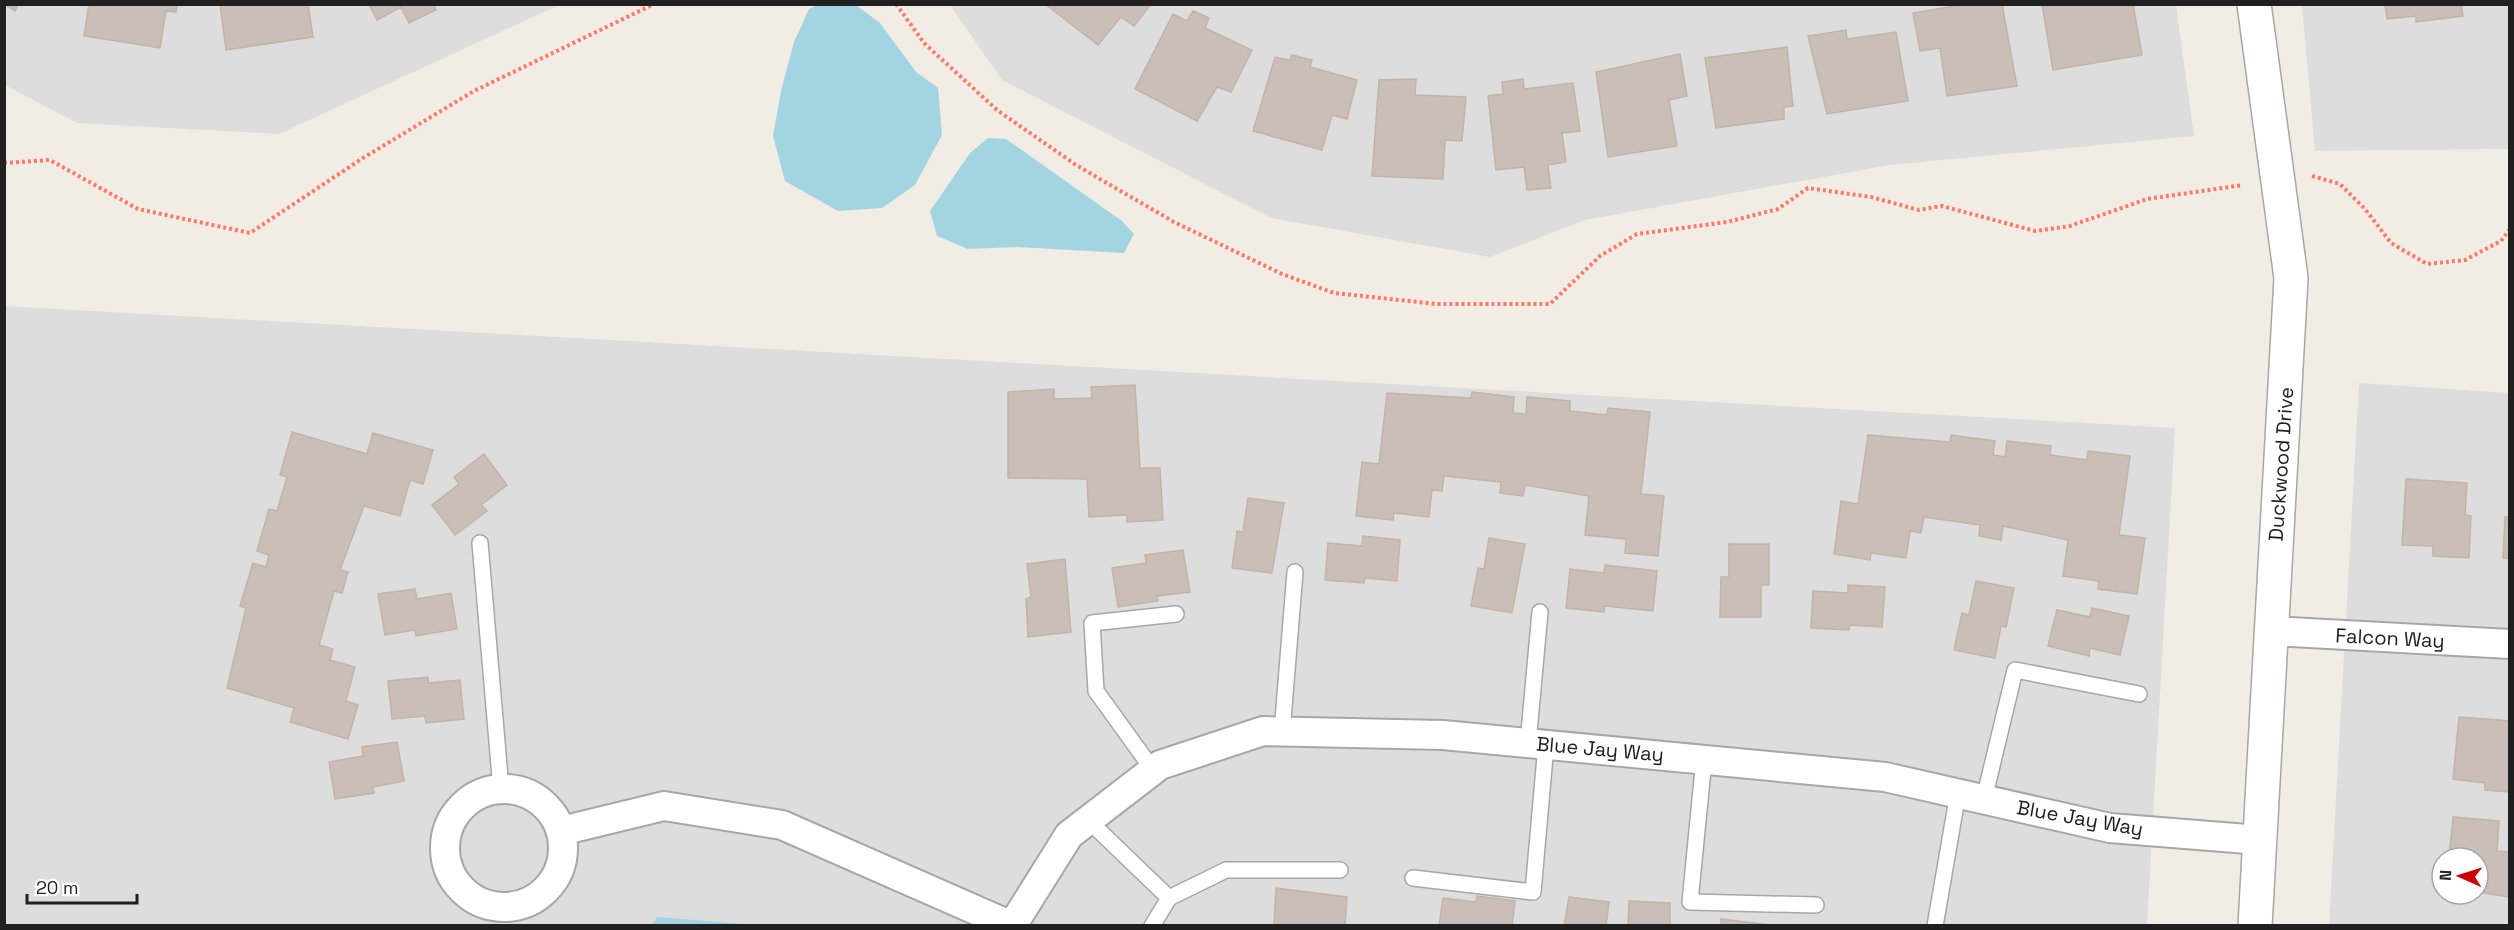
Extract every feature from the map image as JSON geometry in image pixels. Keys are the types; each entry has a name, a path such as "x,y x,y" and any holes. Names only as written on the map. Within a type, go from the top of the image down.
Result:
{"street":[{"name":"Duckwood Drive","path":"2254,4 2291,278 2255,926"},
{"name":"Falcon Way","path":"2271,631 2510,644"},
{"name":"Blue Jay Way","path":"1012,926 1069,835 1088,820 1160,765 1263,731 1443,735 1885,777 2110,828 2260,840"},
{"path":"501,789 520,791 538,800 552,813 561,831 563,850 559,869 550,886 535,899 517,906 498,907 479,902 462,890 451,875 445,856 446,837 453,818 465,804 482,793 501,789"},
{"path":"561,831 664,806 782,825 1012,926"}],"lane":[{"path":"480,543 501,789"},
{"path":"1282,732 1295,572"},
{"path":"1413,878 1533,892 1540,612"},
{"path":"1153,770 1096,691 1092,623 1176,614"},
{"path":"1935,926 1971,796 2015,670 2139,694"},
{"path":"1704,759 1690,902 1816,905"},
{"path":"1088,820 1169,898"},
{"path":"1152,926 1169,898 1226,870 1340,870"}],"path":[{"path":"4,163 50,160 138,209 250,233 363,158 474,91 654,4"},
{"path":"896,4 924,44 997,110 1076,165 1174,222 1282,274 1334,293 1437,304 1550,304 1600,256 1637,234 1727,222 1778,209 1808,188 1871,197 1919,210 1942,206 2035,231 2070,226 2147,199 2228,187"},
{"path":"2306,175 2340,184 2391,243 2427,264 2465,260 2501,241 2510,229"}],"shaded area":[{"path":"4,5 559,5 279,134 77,123 5,85"},
{"path":"950,5 2176,5 2194,136 1890,165 1585,220 1490,257 1271,218 1002,80"},
{"path":"2302,5 2509,5 2509,149 2315,151"},
{"path":"4,306 2175,428 2147,925 5,925"},
{"path":"2359,383 2509,393 2509,925 2329,926"}],"water":[{"path":"819,4 856,5 880,23 916,72 938,88 942,135 915,185 882,208 838,211 785,181 773,136 781,91 794,42 809,9"},
{"path":"988,138 1006,139 1122,221 1134,234 1124,253 1017,247 968,249 937,236 930,211 970,153"},
{"path":"657,917 744,924 749,925 652,925"}],"building":[{"path":"4,4 18,4 15,11"},
{"path":"89,4 177,4 176,12 166,11 160,48 84,36"},
{"path":"220,4 308,4 313,37 226,50"},
{"path":"369,4 433,4 436,10 409,23 401,7 377,20"},
{"path":"1045,4 1151,4 1134,26 1121,17 1098,45"},
{"path":"1966,4 2002,4 2017,86 1947,96 1940,48 1920,51 1913,13"},
{"path":"2042,4 2133,4 2142,55 2053,70"},
{"path":"2385,4 2461,4 2463,16 2416,22 2416,16 2387,19"},
{"path":"1193,11 1209,18 1205,28 1252,50 1231,92 1217,87 1197,121 1135,89 1173,14 1187,21"},
{"path":"1846,30 1847,39 1896,32 1908,101 1827,114 1808,36"},
{"path":"1787,47 1793,106 1784,107 1784,119 1716,128 1705,58"},
{"path":"1680,54 1687,96 1669,100 1677,146 1608,157 1596,72"},
{"path":"1292,55 1312,60 1310,67 1357,80 1347,119 1332,115 1322,150 1253,131 1275,57 1290,60"},
{"path":"1416,79 1415,95 1466,97 1462,141 1445,140 1443,179 1372,176 1379,80"},
{"path":"1523,79 1524,89 1573,83 1580,131 1562,133 1566,162 1548,165 1551,188 1527,190 1524,167 1496,170 1488,96 1503,94 1502,82"},
{"path":"1135,385 1140,468 1160,468 1163,520 1127,522 1127,515 1089,517 1087,479 1008,478 1008,392 1054,389 1054,399 1092,398 1091,387"},
{"path":"1472,392 1514,397 1513,413 1526,414 1527,397 1570,401 1570,411 1607,415 1608,408 1650,412 1641,494 1664,496 1658,556 1625,553 1626,539 1585,535 1589,496 1525,485 1523,496 1500,493 1501,482 1444,476 1442,491 1432,490 1429,517 1394,513 1393,520 1356,516 1362,462 1379,464 1387,393 1471,398"},
{"path":"292,432 367,454 373,433 433,450 423,484 410,480 400,516 364,506 340,570 348,572 342,593 334,591 319,645 333,649 330,660 355,667 346,701 358,705 348,739 290,722 294,708 227,688 246,608 240,606 253,563 266,567 269,555 257,551 269,509 277,511 287,477 280,475"},
{"path":"1868,435 1950,442 1951,435 1995,441 1993,455 2005,457 2007,441 2051,446 2050,455 2087,460 2088,451 2130,456 2119,535 2145,538 2137,594 2098,589 2099,581 2063,576 2068,540 2003,526 2001,540 1979,536 1980,525 1924,517 1921,533 1910,531 1906,558 1871,553 1870,560 1834,554 1841,501 1858,504"},
{"path":"484,454 507,485 481,505 487,511 455,535 432,505 459,484 454,477"},
{"path":"2406,479 2467,483 2465,515 2471,516 2469,558 2433,556 2433,546 2402,545"},
{"path":"1248,498 1284,503 1272,573 1232,568 1237,531 1243,532"},
{"path":"2505,517 2510,517 2510,558 2503,558"},
{"path":"1363,536 1400,540 1397,581 1365,578 1364,583 1325,580 1328,543 1362,546"},
{"path":"1489,538 1525,544 1512,613 1471,606 1478,568 1484,569"},
{"path":"1729,544 1769,544 1769,585 1761,585 1761,617 1720,617 1721,577 1729,577"},
{"path":"1183,550 1190,592 1157,596 1158,601 1118,607 1112,568 1146,563 1145,555"},
{"path":"1065,559 1071,632 1028,637 1026,599 1031,597 1027,564"},
{"path":"1605,565 1657,571 1653,611 1605,606 1604,612 1566,608 1570,569 1604,573"},
{"path":"1976,581 2014,588 2006,627 2001,626 1995,658 1954,650 1962,613 1969,615"},
{"path":"1848,585 1885,587 1882,627 1850,625 1849,630 1811,628 1813,591 1848,593"},
{"path":"415,589 417,599 451,593 457,629 416,636 415,630 385,635 378,594"},
{"path":"2092,608 2129,616 2120,655 2090,648 2089,656 2048,646 2057,610 2090,617"},
{"path":"428,677 428,683 460,680 464,719 426,723 425,716 392,719 388,681"},
{"path":"2459,717 2510,721 2510,792 2485,790 2485,783 2453,779"},
{"path":"397,742 404,781 373,787 374,793 335,799 329,762 363,756 362,747"},
{"path":"2453,817 2499,821 2497,851 2510,852 2510,897 2490,894 2490,846 2450,846"},
{"path":"1276,888 1347,897 1345,926 1274,926"},
{"path":"1477,896 1515,901 1512,926 1439,926 1443,898 1476,902"},
{"path":"1569,897 1609,902 1606,926 1564,926"},
{"path":"1629,901 1670,903 1670,926 1628,926"},
{"path":"1721,919 1781,926 1721,926"}]}
